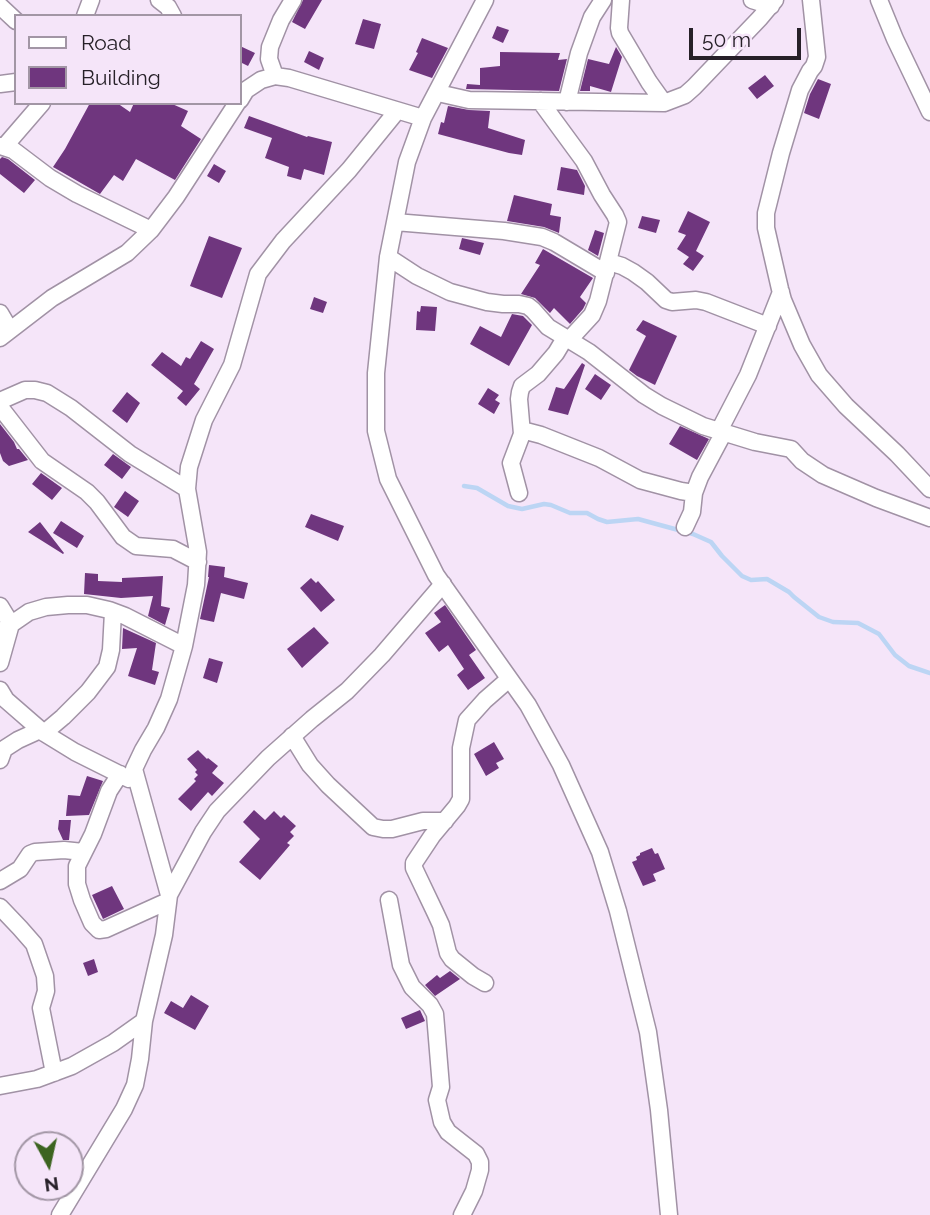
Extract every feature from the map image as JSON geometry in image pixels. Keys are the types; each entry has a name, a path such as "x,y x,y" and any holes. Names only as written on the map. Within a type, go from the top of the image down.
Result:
{"street":[{"path":"159,0 172,14"},
{"path":"275,76 269,59 270,47 293,0"},
{"path":"485,0 424,118 407,162 388,257 376,373 376,431 388,479 436,575 528,705 561,765 600,852 618,911 648,1032 669,1215"},
{"path":"567,102 579,53 592,17 603,0"},
{"path":"621,0 620,33 664,103"},
{"path":"751,0 773,3"},
{"path":"811,0 817,57 800,90 766,213 766,228 781,292 802,345 818,374 846,406 930,489"},
{"path":"879,0 930,112"},
{"path":"438,93 469,100 664,103 685,95 694,87 773,3"},
{"path":"0,6 14,19"},
{"path":"247,82 275,76 289,78 424,118"},
{"path":"519,494 511,463 521,439 519,399 522,386 592,315 618,227 615,215 601,195 584,161 540,101"},
{"path":"3,149 40,105"},
{"path":"0,313 5,334 52,298 127,253 151,230 176,197 236,105"},
{"path":"169,898 134,769 169,699 184,646 196,585 198,562 187,489 189,467 204,420 232,365 258,274 290,233 349,170 397,111"},
{"path":"3,149 13,150 50,178 77,194 151,230"},
{"path":"395,222 504,231 542,237 607,267 622,266 648,282 666,300 706,302 768,326"},
{"path":"388,257 417,276 450,292 487,302 528,306 548,327 589,352 653,400 703,426 754,442 791,449 802,461 823,475 930,518"},
{"path":"685,527 692,512 694,493 700,477 748,375 781,292"},
{"path":"0,401 25,390 47,393 71,408 130,454 187,489"},
{"path":"0,407 42,461 87,492 123,537 136,547 173,549 198,562"},
{"path":"522,429 599,458 640,480 694,493"},
{"path":"60,1215 124,1109 135,1085 144,1021 164,935 169,898 204,832 217,811 268,758 347,691 382,655 443,584"},
{"path":"0,606 5,628 0,663"},
{"path":"5,628 29,612 46,607 87,606 113,612 184,646"},
{"path":"0,760 4,750 18,740 42,732 63,717 88,692 107,667 111,650 113,612"},
{"path":"485,983 452,959 448,953 441,925 414,863 461,799 461,748 467,720 509,679"},
{"path":"0,690 5,701 42,732 75,752 138,783"},
{"path":"292,736 310,765 373,827 392,829 423,821 445,821"},
{"path":"120,774 109,791 93,834 77,866 77,884 92,923 99,930 106,929 169,898"},
{"path":"0,881 20,869 34,852 83,852"},
{"path":"389,900 401,965 412,987 435,1014 441,1087 437,1100 442,1122 448,1132 476,1154 480,1162 474,1191 462,1215"},
{"path":"0,907 34,944 45,976 46,991 41,1008 54,1073"},
{"path":"0,1086 72,1066 144,1021"}],"building":[{"path":"303,0 322,0 305,29 292,22"},
{"path":"363,19 381,24 374,49 355,44"},
{"path":"497,26 509,30 503,43 492,38"},
{"path":"422,38 448,48 432,78 409,70"},
{"path":"242,47 255,53 248,66 242,63"},
{"path":"616,47 622,57 611,92 590,86 590,91 580,91 588,59 609,64"},
{"path":"309,51 324,58 319,70 304,62"},
{"path":"500,52 560,53 558,60 567,59 559,91 466,89 467,84 480,85 480,68 500,66"},
{"path":"765,75 774,86 757,99 748,88"},
{"path":"818,79 831,84 819,119 804,113"},
{"path":"89,105 120,105 130,112 133,105 174,105 188,111 181,126 201,139 175,180 136,159 123,181 114,175 100,194 53,167"},
{"path":"448,106 490,111 488,128 525,140 522,155 438,134"},
{"path":"249,116 307,137 332,142 324,175 304,169 301,180 287,176 289,167 265,158 272,138 244,128"},
{"path":"2,157 35,180 24,193 0,174"},
{"path":"214,164 226,171 219,183 207,176"},
{"path":"561,167 577,170 585,186 584,195 557,190"},
{"path":"514,195 552,204 550,215 561,217 559,233 544,227 507,221"},
{"path":"688,211 710,222 696,251 704,256 693,271 683,264 689,257 677,249 686,235 678,232"},
{"path":"642,216 660,220 656,233 638,228"},
{"path":"595,230 604,233 598,256 588,250"},
{"path":"209,236 242,248 222,298 190,286"},
{"path":"462,238 484,243 480,255 459,249"},
{"path":"543,249 593,278 580,297 586,303 583,309 570,324 554,308 550,313 535,298 521,294 540,265 535,263"},
{"path":"314,297 327,302 323,313 310,309"},
{"path":"421,306 437,307 435,331 416,330 417,311 420,312"},
{"path":"512,314 523,316 532,325 509,366 470,344 480,326 501,337"},
{"path":"643,320 677,336 655,385 629,370 646,336 636,330"},
{"path":"201,341 214,349 194,384 200,389 186,406 177,398 183,391 151,365 162,352 181,366 186,357 190,359"},
{"path":"582,363 585,365 568,415 548,410 556,387 564,389"},
{"path":"595,374 611,385 601,400 585,389"},
{"path":"488,388 499,395 495,400 500,403 494,414 478,404"},
{"path":"127,392 140,403 127,423 112,411"},
{"path":"0,424 28,460 9,466 3,461 0,453"},
{"path":"680,426 709,439 697,460 669,444"},
{"path":"113,454 131,467 122,479 104,465"},
{"path":"41,473 62,488 52,500 32,484"},
{"path":"125,491 139,501 128,517 114,507"},
{"path":"311,514 344,526 338,541 305,527"},
{"path":"61,521 84,536 77,548 53,533"},
{"path":"40,522 64,553 63,554 28,532"},
{"path":"209,565 225,567 224,577 248,583 244,599 221,593 214,622 200,619"},
{"path":"85,573 98,574 98,581 122,582 122,578 163,576 161,606 170,608 165,625 148,616 153,596 121,598 84,594"},
{"path":"311,578 316,583 318,581 335,600 321,612 300,588"},
{"path":"445,605 476,650 469,655 485,678 468,690 457,675 464,669 448,645 439,652 425,633 441,622 434,613"},
{"path":"314,627 329,643 302,668 287,649"},
{"path":"123,628 156,643 152,670 159,672 155,685 128,676 137,648 122,649"},
{"path":"209,658 223,662 217,683 203,678"},
{"path":"494,742 504,759 496,763 499,768 486,776 474,754"},
{"path":"198,750 218,766 212,773 224,783 212,796 208,792 191,811 178,799 196,781 194,779 198,775 195,772 197,770 187,759"},
{"path":"87,776 103,781 89,815 66,816 68,795 80,796"},
{"path":"254,810 265,820 274,811 281,818 284,815 296,826 290,832 294,836 287,843 290,845 260,880 239,862 260,839 243,822"},
{"path":"59,820 71,820 69,840 63,840 58,829"},
{"path":"652,848 655,854 658,853 665,869 653,874 656,881 643,886 632,862 637,860 636,857 640,853"},
{"path":"112,886 124,909 103,919 92,895"},
{"path":"94,959 98,972 88,976 83,963"},
{"path":"450,971 460,979 435,996 425,985 437,975 440,978"},
{"path":"191,995 209,1006 195,1030 164,1013 171,1001 183,1008"},
{"path":"420,1010 425,1021 406,1029 401,1018"}],"waterway":[{"path":"464,486 477,488 508,506 522,509 551,505 570,513 587,513 607,522 638,519 693,534 711,542 742,576 751,580 767,579 789,592 819,617 833,622 858,623 879,634 895,655 909,666 930,673"}]}
